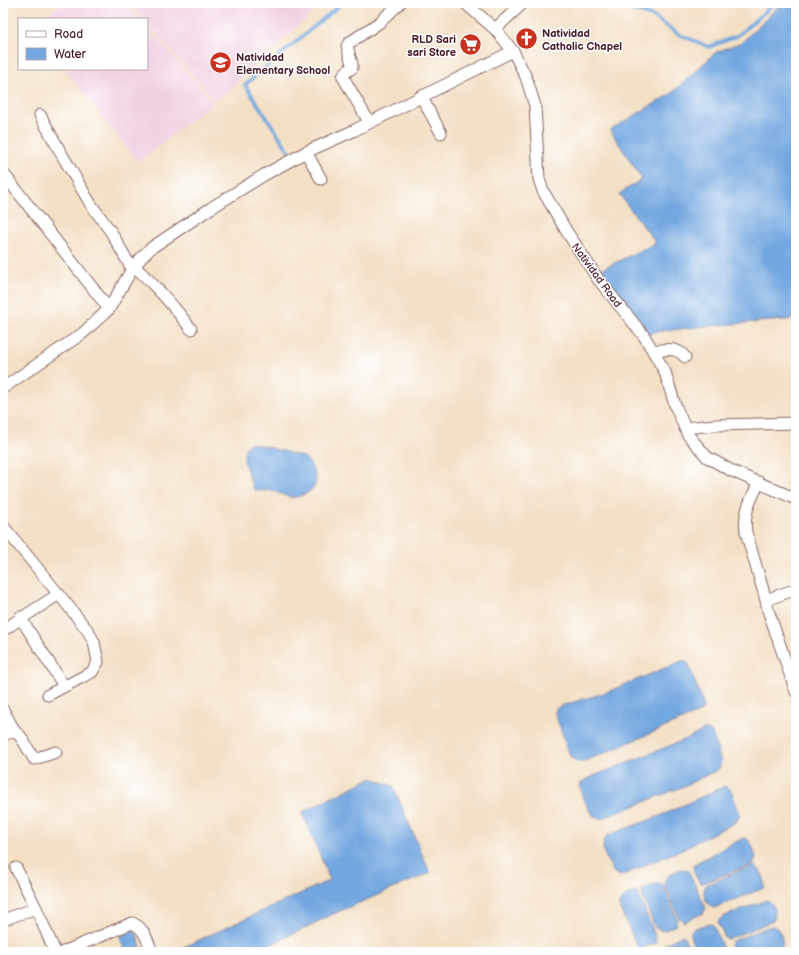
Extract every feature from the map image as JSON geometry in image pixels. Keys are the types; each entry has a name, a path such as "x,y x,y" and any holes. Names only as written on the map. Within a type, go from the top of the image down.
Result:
{"street":[{"path":"369,122 343,78 345,73 352,68 347,46 349,43 380,22 400,3"},
{"name":"Natividad Road","path":"465,3 495,29 513,51 526,77 535,106 539,179 543,190 567,232 598,279 644,336 653,351 665,372 675,405 685,428 695,445 707,457 796,499"},
{"path":"495,29 523,3"},
{"path":"3,388 83,333 109,309 133,267 151,248 211,208 264,175 306,152 513,51"},
{"path":"421,96 441,133"},
{"path":"40,115 90,202 133,267 147,277 173,305 191,329"},
{"path":"306,152 321,179"},
{"path":"3,173 109,309"},
{"path":"653,351 676,350 680,351 685,357"},
{"path":"685,428 714,425 796,423"},
{"path":"759,482 746,512 744,520 746,532 768,610 796,692"},
{"path":"3,526 59,594 92,637 94,642 98,662 92,672 48,695"},
{"path":"766,600 796,589"},
{"path":"3,630 20,617 59,594"},
{"path":"20,617 64,686"},
{"path":"3,710 8,733 21,737 34,759 56,752"},
{"path":"16,868 36,908 55,952"},
{"path":"3,920 36,908"},
{"path":"63,952 132,923 140,926 152,952"}],"shaded area":[{"path":"60,3 124,3 138,18 41,18 61,5"},
{"name":"Natividad Elementary School","path":"128,3 323,3 216,101 148,25 148,18 141,18"},
{"path":"148,28 214,102 138,162 65,70 148,70"}],"water":[{"path":"782,3 796,3 796,319 707,326 653,332 649,335 596,272 656,243 619,194 642,179 610,130 671,94 716,52 742,42"},
{"path":"250,443 304,457 310,464 316,479 314,487 303,495 294,497 272,491 256,491 253,488 244,458 246,447"},
{"path":"682,661 686,661 688,663 702,701 703,707 701,712 583,762 577,762 571,758 555,713 556,709 561,706 607,692"},
{"path":"704,730 708,730 712,733 721,761 719,769 682,787 601,819 597,818 590,811 580,787 581,783 586,779 689,738"},
{"path":"371,778 393,786 430,873 333,914 256,952 173,952 330,880 302,812"},
{"path":"725,786 731,790 739,811 739,817 736,822 678,851 621,876 614,873 603,849 603,844 608,835 660,816"},
{"path":"743,838 750,842 753,848 756,857 753,864 700,883 695,874 694,864"},
{"path":"754,865 763,875 765,882 764,888 714,908 709,904 704,895 706,885"},
{"path":"680,869 688,870 706,908 703,913 684,922 679,918 664,883 668,876"},
{"path":"655,884 660,884 664,887 677,919 676,925 663,931 655,928 642,894 642,890"},
{"path":"632,893 637,893 639,896 656,938 655,943 643,948 637,946 619,907 621,900"},
{"path":"767,900 774,909 775,915 773,921 729,939 725,938 718,923 719,920 725,916"},
{"path":"711,924 714,926 724,952 696,952 690,935 691,932 697,927"},
{"path":"771,926 777,928 781,934 782,948 772,952 732,952 730,948 732,941"},
{"path":"130,930 136,932 143,952 125,952 120,937"},
{"path":"683,935 691,952 668,952 665,944"}],"waterway":[{"path":"293,157 245,85 342,3"},
{"path":"602,3 619,6 652,16 678,34 709,47 737,36 775,3"}],"place":[{"name":"Natividad Catholic Chapel","path":"526,39"},
{"name":"RLD Sari sari Store","path":"471,45"},
{"name":"Natividad Elementary School","path":"220,63"}]}
